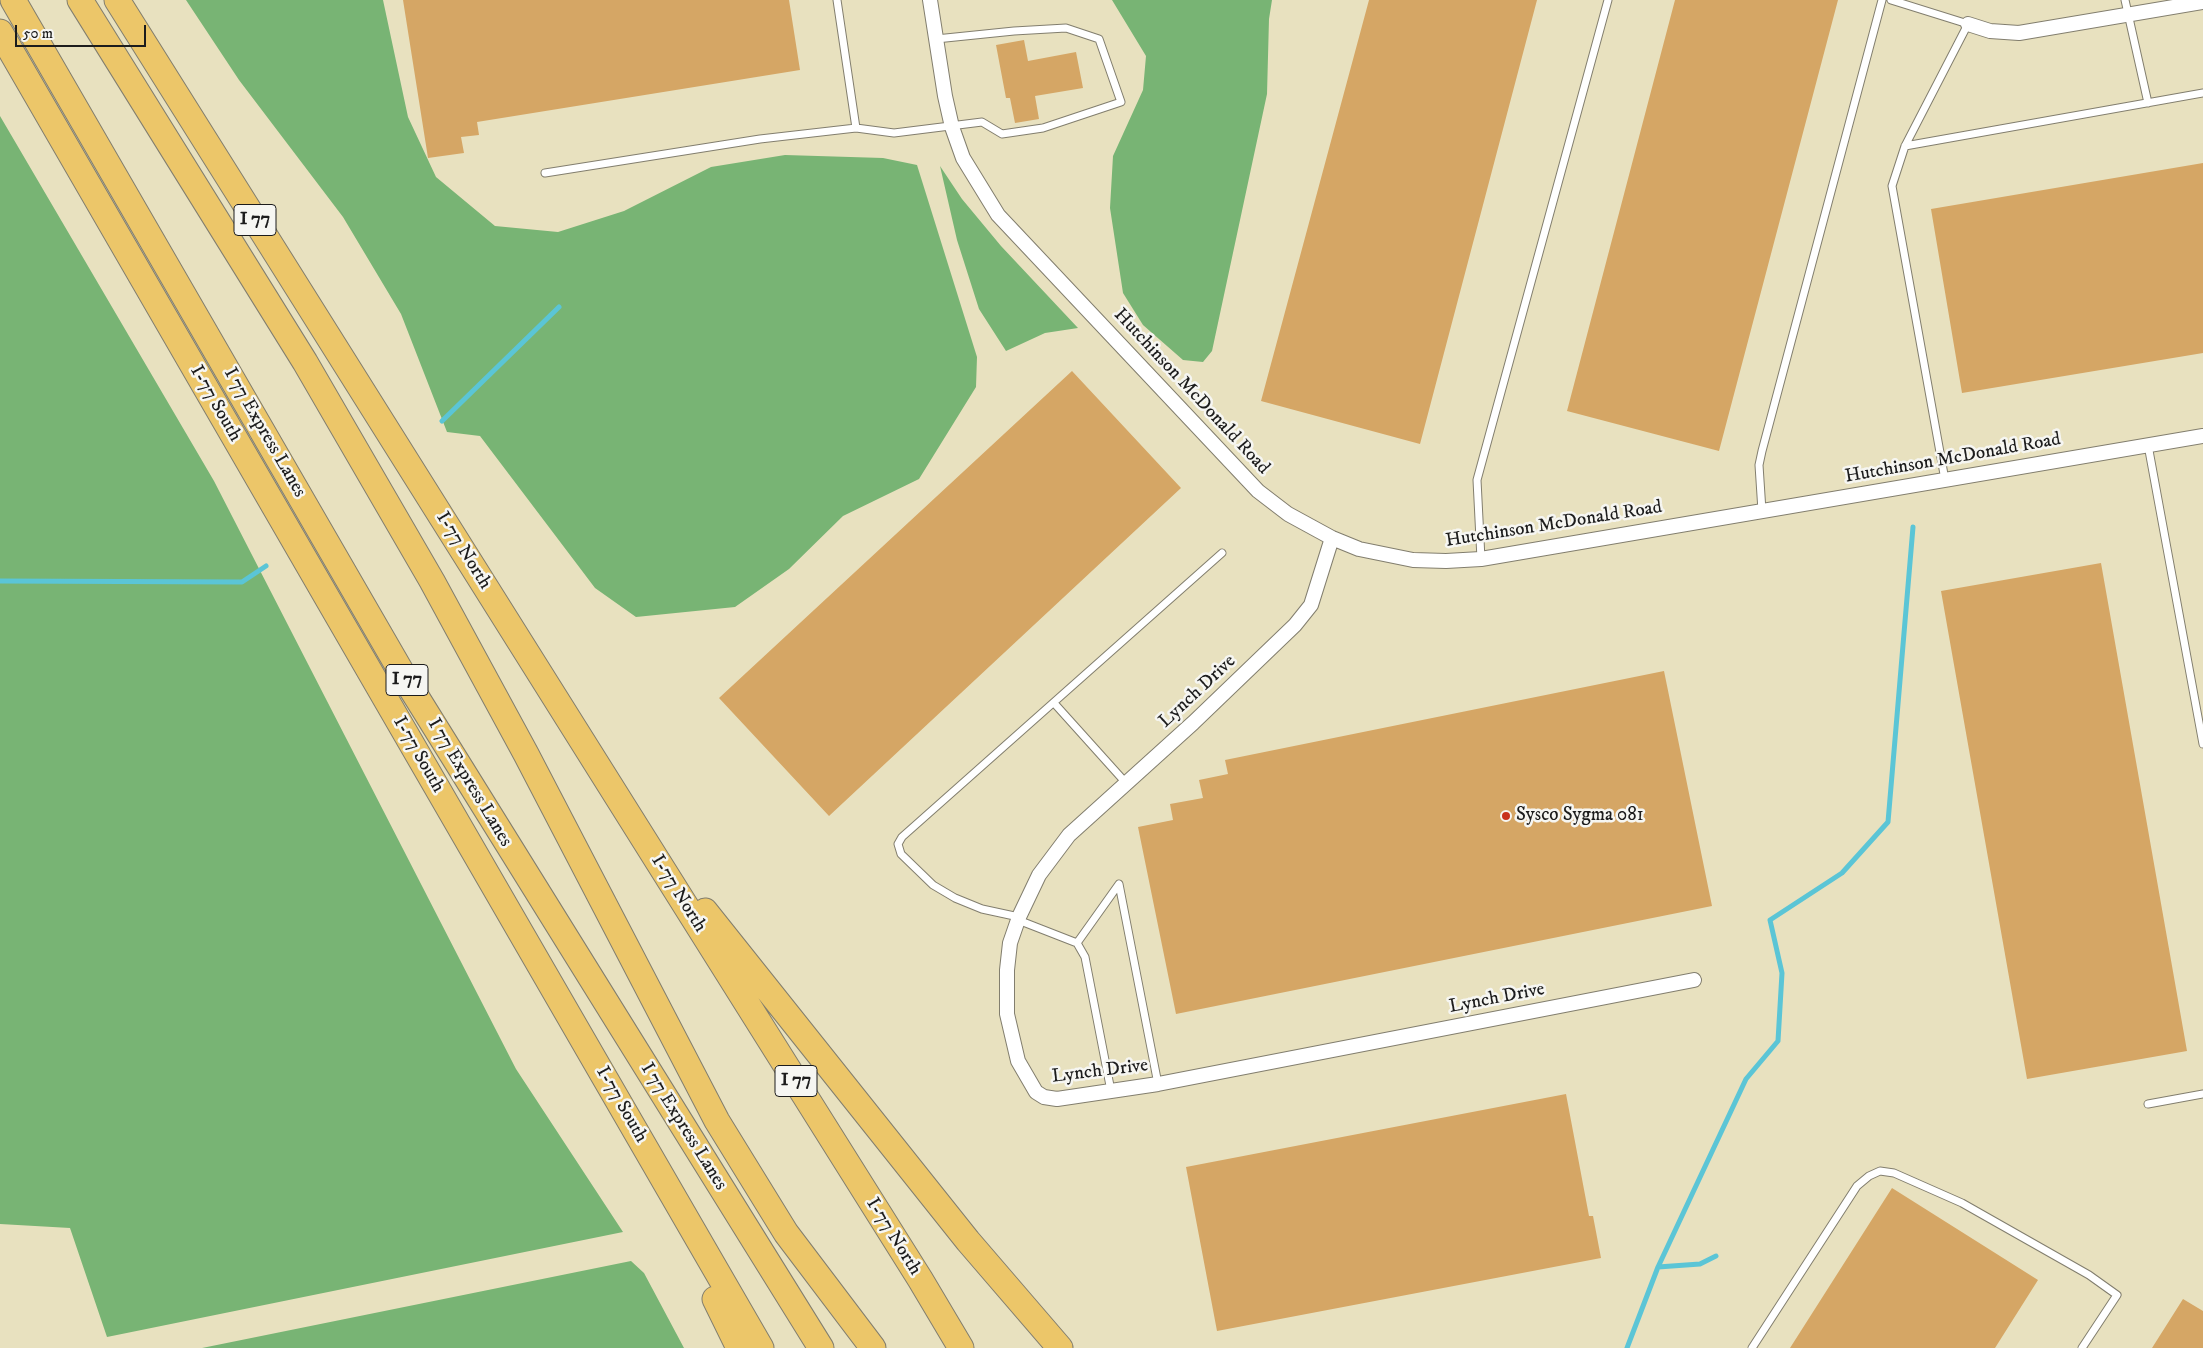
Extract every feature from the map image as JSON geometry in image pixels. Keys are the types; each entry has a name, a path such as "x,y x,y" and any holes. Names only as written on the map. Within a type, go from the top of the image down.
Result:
{"highway":[{"name":"I 77 Express Lanes","path":"13,0 414,694 821,1348"},
{"name":"I 77 Express Lanes","path":"80,0 305,362 432,581 521,746 717,1121 786,1233 873,1348"},
{"name":"I-77 North","path":"117,0 961,1348"},
{"name":"I-77 South","path":"0,32 761,1348"},
{"path":"628,815 968,1241 1060,1348"},
{"path":"621,1106 739,1348"}],"street":[{"name":"Hutchinson McDonald Road","path":"930,0 952,127 963,158 998,215 1258,491 1288,514 1332,538 1359,549 1413,560 1446,562 1480,559 2203,436"},
{"path":"1968,24 1990,32 2019,32 2203,2"},
{"name":"Lynch Drive","path":"1332,538 1311,605 1296,625 1193,723 1069,836 1039,875 1018,919 1009,952 1007,1014 1018,1061 1036,1092 1044,1097 1057,1099 1158,1084 1694,980"}],"lane":[{"path":"838,0 856,128"},
{"path":"1480,559 1477,480 1608,0"},
{"path":"1762,511 1758,465 1882,0"},
{"path":"1891,0 1968,24 1905,146 1892,186 1893,201 1945,480"},
{"path":"2125,0 2148,103"},
{"path":"545,173 760,139 856,128 894,133 982,122 1002,134 1043,128 1121,102 1099,39 1066,28 936,39"},
{"path":"1905,146 2203,93"},
{"path":"2148,445 2203,744"},
{"path":"1110,1091 1084,957 1077,943 1018,919 982,909 955,898 933,885 901,854 898,844 902,837 1222,553"},
{"path":"1054,703 1126,783"},
{"path":"1077,943 1119,884 1158,1084"},
{"path":"2148,1104 2203,1094"},
{"path":"1752,1348 1857,1186 1869,1176 1880,1171 1894,1173 1962,1203 2089,1275 2117,1295 2082,1348"}],"green space":[{"path":"186,0 383,0 408,117 436,177 495,226 558,232 624,211 711,167 785,155 883,158 917,165 977,357 976,387 919,479 843,516 789,569 735,607 636,617 595,588 480,436 447,432 401,314 343,217 239,80"},
{"path":"1112,0 1272,0 1269,19 1267,94 1212,351 1203,362 1183,360 1143,325 1123,293 1110,208 1113,156 1143,90 1146,56"},
{"path":"0,116 214,481 516,1069 623,1232 107,1337 70,1228 0,1224"},
{"path":"940,166 962,199 1001,246 1078,328 1045,333 1006,351 979,309 957,240"},
{"path":"631,1261 644,1273 684,1348 202,1348"}],"building":[{"path":"403,0 789,0 800,70 477,122 479,135 461,137 464,153 428,158"},
{"path":"1369,0 1537,0 1420,444 1261,401"},
{"path":"1675,0 1838,0 1719,451 1567,411"},
{"path":"1024,40 1028,61 1076,52 1083,88 1035,96 1039,119 1015,123 1010,98 1006,98 996,45"},
{"path":"2203,163 2203,353 1962,393 1931,209"},
{"path":"1072,371 1181,488 829,816 719,698"},
{"path":"2101,563 2187,1051 2027,1079 1941,591"},
{"path":"1664,671 1712,906 1176,1014 1138,827 1173,820 1170,804 1203,798 1199,780 1228,774 1225,760"},
{"path":"1566,1094 1589,1216 1593,1216 1601,1258 1217,1331 1186,1167"},
{"path":"1892,1188 2038,1280 1995,1348 1790,1348"},
{"path":"2183,1299 2203,1311 2203,1348 2152,1348"}],"waterway":[{"path":"442,421 559,307"},
{"path":"1627,1348 1658,1267 1746,1079 1778,1041 1782,973 1770,920 1842,873 1888,822 1913,527"},
{"path":"0,581 242,582 266,566"},
{"path":"1658,1267 1700,1264 1716,1256"}],"place":[{"name":"Sysco Sygma 081","path":"1506,816"}]}
